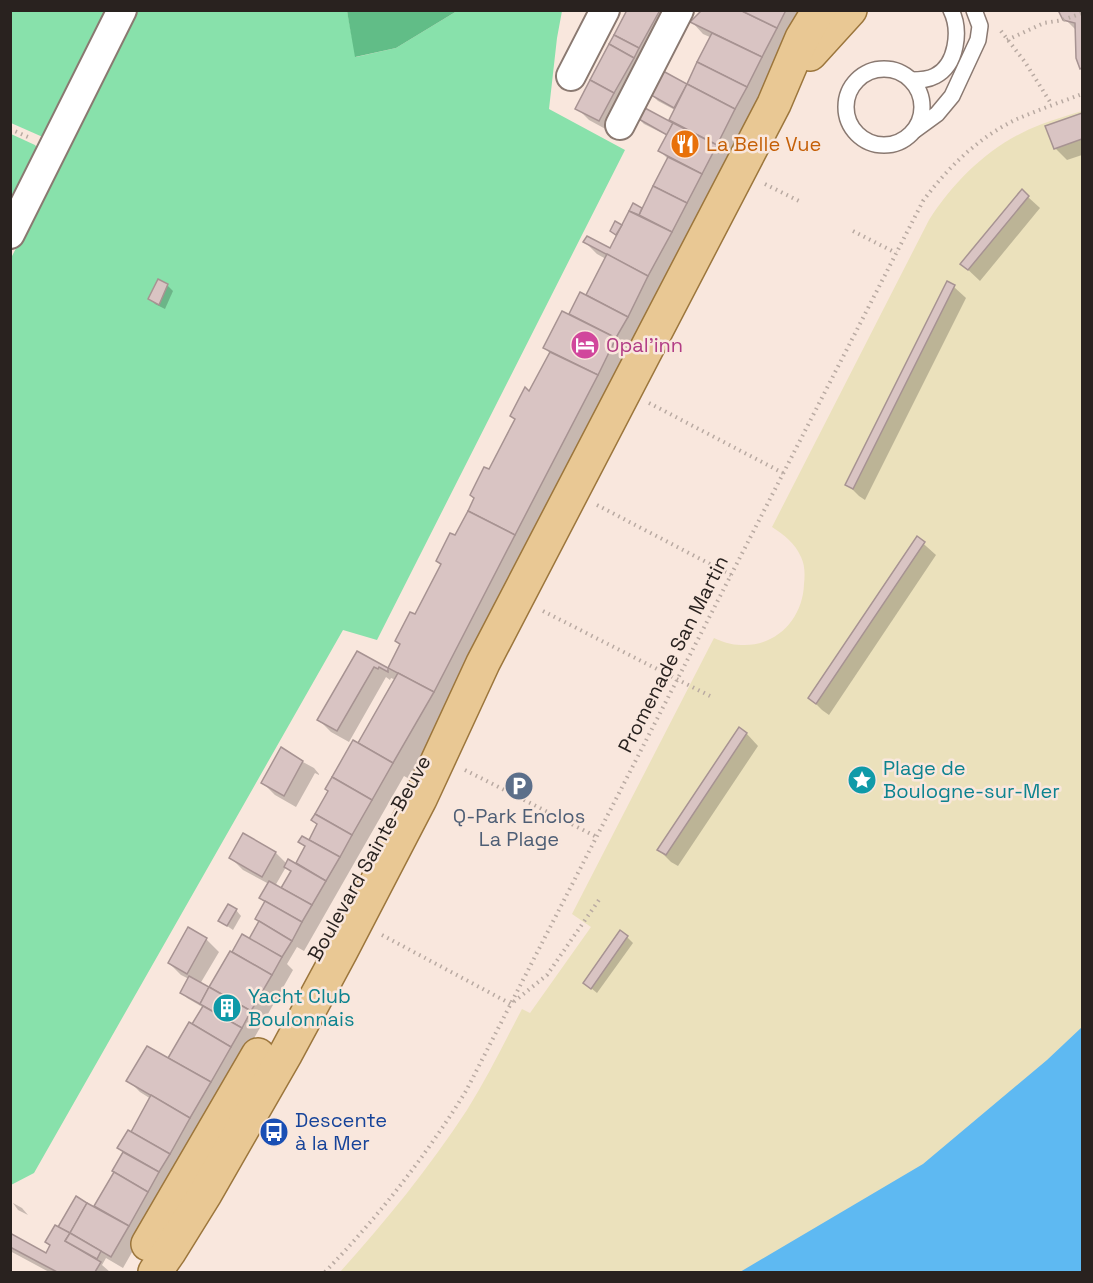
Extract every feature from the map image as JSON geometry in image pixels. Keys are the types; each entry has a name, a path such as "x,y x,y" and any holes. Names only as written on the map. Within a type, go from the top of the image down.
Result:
{"main road":[{"name":"Boulevard Sainte-Beuve","path":"155,1272 170,1252 205,1194 304,1020 420,799 483,663 774,104 801,38 819,10"},
{"name":"Boulevard Sainte-Beuve","path":"774,104 814,50 849,10"},
{"name":"Boulevard Sainte-Beuve","path":"133,1272 318,951 405,791 483,663"}],"street":[{"path":"10,234 122,10"},
{"path":"571,76 604,10"},
{"path":"620,125 679,10"}],"lane":[{"path":"915,130 921,118 922,105 919,92 907,76 894,70 881,69 868,72 857,79 849,90 845,111 853,130 863,140 870,143 884,145 898,143 937,114 952,96 978,40 980,26 974,10"},
{"path":"912,80 927,80 946,68 953,54 956,39 954,11"}],"path":[{"path":"1007,40 1044,23 1064,20 1083,13"},
{"path":"1000,26 1002,33 1025,62 1052,105"},
{"name":"Promenade San Martin","path":"325,1272 390,1199 442,1129 477,1071 923,201 948,171 998,129 1083,94"},
{"path":"764,183 799,201"},
{"path":"853,231 896,254"},
{"path":"625,390 783,473"},
{"path":"572,492 731,575"},
{"path":"534,606 710,696"},
{"path":"462,768 597,837"},
{"path":"377,932 511,1004 546,975 601,897"}],"green space":[{"path":"347,10 457,11 396,48 355,57"},
{"path":"11,11 109,11 45,138 11,123"},
{"path":"137,11 347,11 356,57 396,48 457,11 562,11 549,109 625,150 377,640 343,630 34,1173 11,1185 10,260"},
{"path":"11,134 35,145 38,149 11,209"}],"sand":[{"name":"Plage de Boulogne-sur-Mer","path":"1082,111 1082,1272 340,1272 438,1153 474,1098 522,1009 530,1013 591,927 572,914 714,638 734,644 754,644 776,636 793,619 802,596 805,577 803,563 792,543 772,527 929,220 964,175 993,151 1047,122"}],"water":[{"path":"1082,1027 1082,1272 740,1272 923,1164 1047,1060"}],"building":[{"path":"627,10 660,10 639,48 614,35"},
{"path":"702,10 740,10 777,28 762,57 690,22"},
{"path":"740,10 786,10 777,28"},
{"path":"1058,10 1082,10 1082,68 1080,69 1076,58 1075,23 1063,20"},
{"path":"712,33 762,57 747,87 697,62"},
{"path":"614,35 639,48 634,58 609,44"},
{"path":"609,44 634,58 614,93 590,80"},
{"path":"697,62 747,87 735,109 687,84"},
{"path":"663,71 687,84 674,108 651,95"},
{"path":"590,80 614,93 599,121 575,109"},
{"path":"687,84 735,109 717,145 669,120"},
{"path":"643,107 673,123 667,135 637,118"},
{"path":"1082,113 1082,139 1054,149 1045,126"},
{"path":"673,123 717,145 702,174 658,151"},
{"path":"668,157 702,174 687,203 653,186"},
{"path":"653,186 687,203 672,232 639,215"},
{"path":"1022,189 1029,196 968,270 960,264"},
{"path":"633,203 642,208 639,215 629,211"},
{"path":"629,211 672,232 648,276 583,242 587,236 610,248"},
{"path":"615,221 622,225 616,235 610,231"},
{"path":"607,254 648,276 628,317 586,295"},
{"path":"158,279 168,284 159,305 148,299"},
{"path":"947,281 955,285 853,489 845,485"},
{"path":"580,292 628,317 615,338 569,314"},
{"path":"562,311 615,338 617,336 598,375 543,348"},
{"path":"550,352 598,375 515,535 468,511 474,498 470,495 484,467 489,469 515,419 510,416 525,387 529,391"},
{"path":"468,511 515,535 434,692 388,668 400,644 395,641 410,612 415,614 441,564 436,561 450,533 455,535"},
{"path":"917,536 925,542 816,704 808,698"},
{"path":"357,651 388,668 388,672 374,667 337,731 317,720"},
{"path":"398,673 434,692 393,763 358,743"},
{"path":"739,727 747,733 666,855 657,850"},
{"path":"353,740 393,763 372,800 332,777"},
{"path":"281,747 303,761 284,796 261,783"},
{"path":"332,777 372,800 352,835 315,814 328,791 325,789"},
{"path":"315,814 352,835 340,857 309,840 317,824 311,820"},
{"path":"243,833 276,852 262,877 229,858"},
{"path":"302,836 340,857 326,881 296,863 305,846 298,842"},
{"path":"288,859 326,881 312,905 281,888 291,871 284,867"},
{"path":"269,881 312,905 302,922 259,898"},
{"path":"265,901 302,922 292,941 255,919"},
{"path":"228,904 237,909 227,926 218,921"},
{"path":"259,921 292,941 282,957 249,939"},
{"path":"188,927 207,938 187,974 168,963"},
{"path":"620,930 628,936 591,989 583,983"},
{"path":"242,934 282,957 272,975 232,952"},
{"path":"230,951 272,975 251,1011 209,987"},
{"path":"189,976 209,987 200,1004 180,993"},
{"name":"Yacht Club Boulonnais","path":"209,987 251,1011 242,1028 200,1004"},
{"path":"203,1006 242,1028 231,1047 192,1024"},
{"path":"189,1022 231,1047 211,1082 168,1058"},
{"path":"147,1046 211,1082 190,1118 126,1081"},
{"path":"151,1095 190,1118 170,1154 131,1132"},
{"path":"128,1130 170,1154 159,1172 117,1148"},
{"path":"123,1152 159,1172 148,1192 112,1171"},
{"path":"114,1172 148,1192 129,1226 94,1206"},
{"path":"76,1196 87,1203 70,1233 58,1227"},
{"path":"87,1203 129,1226 111,1257 70,1233"},
{"path":"55,1225 70,1233 65,1241 101,1262 95,1272 57,1272 10,1247 10,1233 46,1253 50,1245 45,1242"},
{"path":"70,1233 101,1251 97,1259 65,1241"}],"place":[{"name":"La Belle Vue","path":"685,144"},
{"name":"Opal’inn","path":"585,345"},
{"name":"Plage de Boulogne-sur-Mer","path":"862,780"},
{"name":"Q-Park Enclos La Plage","path":"519,786"},
{"name":"Yacht Club Boulonnais","path":"227,1008"},
{"name":"Descente à la Mer","path":"274,1132"}]}
